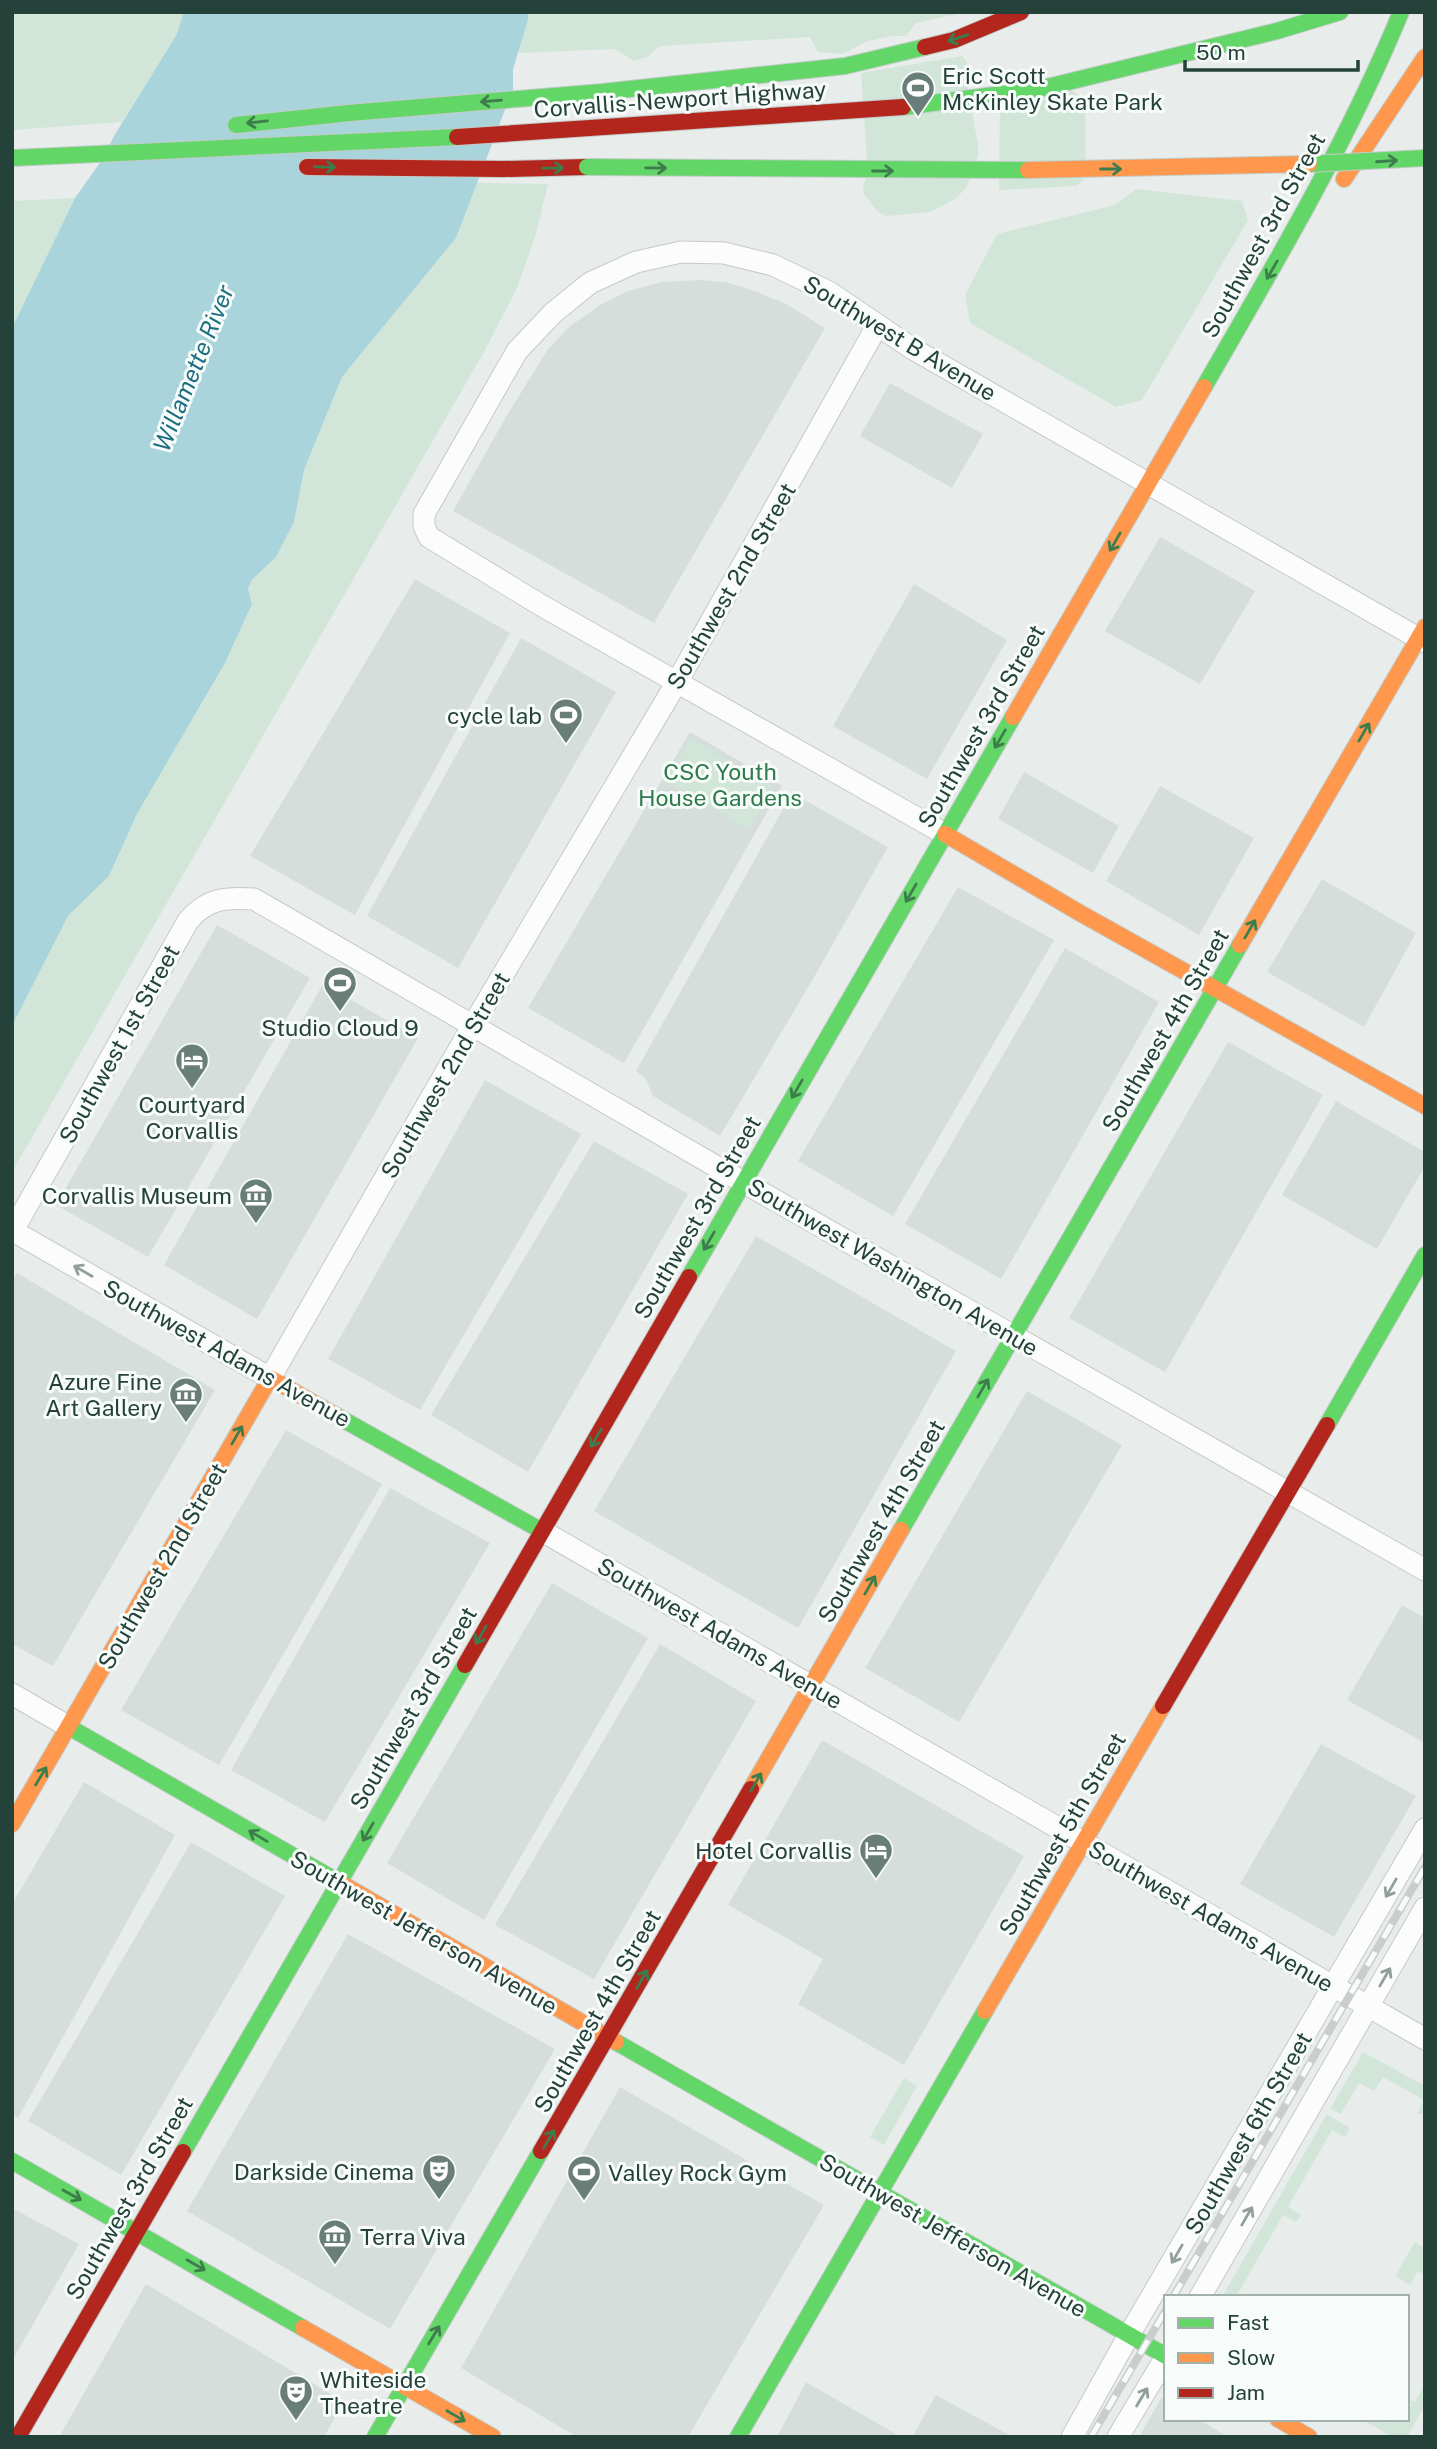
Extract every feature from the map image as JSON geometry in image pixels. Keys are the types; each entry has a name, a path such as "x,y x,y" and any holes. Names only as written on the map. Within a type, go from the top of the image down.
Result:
{"main road":[{"path":"215,127 602,92 845,66 954,40 1021,12"},
{"name":"Corvallis-Newport Highway","path":"12,158 472,136 901,107 1039,89 1277,31 1340,12"},
{"name":"Southwest 3rd Street","path":"18,2437 1306,211 1377,70 1401,12"},
{"path":"1306,211 1346,177 1425,57"},
{"path":"12,150 134,136"},
{"path":"289,166 829,171 1041,170 1334,164 1425,158"},
{"path":"12,163 195,165"},
{"name":"Southwest 4th Street","path":"375,2437 1423,635"},
{"path":"945,834 1425,1106"},
{"name":"Southwest 5th Street","path":"738,2437 1425,1255"},
{"name":"Southwest Adams Avenue","path":"270,1378 542,1531"},
{"name":"Southwest 2nd Street","path":"12,1824 270,1378"},
{"name":"Southwest Jefferson Avenue","path":"69,1727 338,1884 1164,2355"},
{"path":"12,2161 493,2437"},
{"path":"1281,2421 1309,2437"}],"street":[{"name":"Southwest B Avenue","path":"677,682 539,604 429,537 424,526 424,514 517,351 554,313 590,283 636,261 681,252 724,253 773,265 818,287 913,349 1423,635"},
{"name":"Southwest 2nd Street","path":"270,1378 473,1025 677,682 877,326"},
{"path":"677,682 945,834"},
{"name":"Southwest 1st Street","path":"13,1231 188,921 197,910 213,901 227,897 254,899"},
{"name":"Southwest Washington Avenue","path":"254,899 743,1182 1425,1570"},
{"name":"Southwest Adams Avenue","path":"13,1231 270,1378"},
{"name":"Southwest Adams Avenue","path":"542,1531 1425,2039"},
{"name":"Southwest Jefferson Avenue","path":"12,1694 69,1727"},
{"name":"Southwest 6th Street","path":"1072,2437 1425,1829"},
{"name":"Southwest 6th Street","path":"1201,2295 1425,1908"},
{"path":"1118,2437 1164,2359"}],"shaded area":[{"path":"662,282 726,282 755,291 786,304 825,328 654,623 453,511 548,349 570,326 600,305 628,291"},
{"path":"890,383 983,434 952,488 860,436"},
{"path":"1160,537 1255,591 1200,684 1105,631"},
{"path":"415,579 510,633 355,915 250,856"},
{"path":"914,584 1007,640 927,779 833,726"},
{"path":"521,638 616,692 458,968 367,916"},
{"path":"690,732 782,786 624,1063 528,1008"},
{"path":"1024,772 1119,826 1093,873 998,819"},
{"path":"1160,786 1254,838 1199,935 1106,881"},
{"path":"792,793 888,847 720,1136 653,1096 646,1079 636,1071"},
{"path":"1322,879 1416,933 1364,1027 1267,972"},
{"path":"958,887 1054,940 893,1216 798,1161"},
{"path":"217,925 310,978 148,1257 56,1205"},
{"path":"1065,948 1159,1002 1001,1279 905,1224"},
{"path":"323,984 418,1038 257,1319 164,1265"},
{"path":"1228,1042 1323,1095 1165,1372 1069,1318"},
{"path":"485,1080 581,1134 420,1410 328,1359"},
{"path":"1336,1101 1425,1152 1425,1166 1377,1249 1282,1195"},
{"path":"594,1141 688,1194 528,1472 431,1415"},
{"path":"756,1236 956,1351 798,1628 594,1511"},
{"path":"17,1273 215,1390 53,1666 12,1644 12,1281"},
{"path":"1027,1391 1122,1445 959,1722 865,1668"},
{"path":"286,1430 382,1484 219,1765 121,1710"},
{"path":"390,1488 490,1543 325,1822 231,1770"},
{"path":"552,1583 648,1638 484,1920 387,1863"},
{"path":"1402,1605 1425,1618 1425,1743 1347,1700"},
{"path":"660,1644 756,1701 594,1979 495,1925"},
{"name":"Hotel Corvallis","path":"822,1740 1024,1856 904,2065 798,2004 823,1959 728,1905"},
{"path":"1321,1744 1416,1796 1334,1937 1240,1884"},
{"path":"84,1782 175,1835 18,2118 12,2115 12,1904"},
{"path":"191,1842 285,1896 121,2175 28,2121"},
{"path":"348,1934 555,2049 390,2329 187,2211"},
{"path":"620,2087 824,2205 688,2437 577,2437 461,2368"},
{"path":"12,2208 79,2244 12,2361"},
{"path":"146,2284 344,2402 324,2437 59,2437"},
{"path":"806,2382 901,2437 777,2437"},
{"path":"936,2395 1013,2437 912,2437"},
{"path":"1161,2398 1164,2400 1164,2421 1201,2421 1228,2437 1139,2437"}],"green space":[{"path":"12,12 184,12 177,34 122,122 12,130"},
{"path":"520,12 967,12 916,23 906,36 867,41 843,54 818,52 810,37 660,46 647,57 634,61 615,49 518,53 522,38"},
{"name":"Eric Scott McKinley Skate Park","path":"962,56 967,62 968,91 978,145 978,156 966,188 955,199 930,212 886,216 877,211 864,194 863,186 868,173 861,73"},
{"name":"Eric Scott McKinley Skate Park","path":"1068,87 1085,101 1086,177 1077,186 999,190 1000,90"},
{"path":"476,183 548,184 535,237 517,288 484,352 12,1172 12,1026 68,916 109,876 137,814 225,663 252,604 248,589 252,580 276,557 294,522 304,470 342,377 456,238"},
{"path":"1136,189 1242,201 1248,220 1142,400 1116,407 970,323 965,295 997,234 1115,205"},
{"path":"75,198 12,328 12,201"},
{"name":"CSC Youth House Gardens","path":"691,739 773,787 748,829 667,781"},
{"path":"1363,2052 1425,2086 1425,2114 1417,2114 1424,2100 1383,2077 1374,2091 1359,2083 1341,2114 1330,2109"},
{"path":"904,2078 917,2086 884,2145 870,2137"},
{"path":"1327,2114 1350,2128 1345,2137 1332,2130 1288,2207 1301,2215 1296,2222 1283,2215 1237,2295 1223,2295"},
{"path":"1415,2242 1425,2248 1422,2264 1425,2266 1425,2275 1418,2271 1410,2285 1395,2276"},
{"path":"1423,2388 1425,2389 1425,2405 1407,2437 1392,2437 1365,2421 1409,2421 1412,2404 1409,2399 1415,2402"}],"water":[{"name":"Willamette River","path":"184,12 528,12 528,20 513,69 513,89 456,238 342,377 304,470 294,522 276,557 252,580 248,589 252,604 225,663 137,814 109,876 68,916 12,1026 12,328 75,198 104,157 114,136 177,34"}],"railway":[{"path":"1174,2295 1425,1867"},
{"path":"1091,2437 1164,2313"}],"traffic: fast":[{"path":"903,107 1039,89 1277,31 1340,12"},
{"path":"1204,387 1334,156 1401,12"},
{"path":"236,125 602,92 845,66 925,47"},
{"path":"12,158 457,137"},
{"path":"1309,164 1425,158"},
{"path":"587,167 1028,170"},
{"path":"689,1277 1013,717"},
{"path":"901,1530 1240,945"},
{"path":"1327,1425 1425,1255"},
{"path":"335,1415 542,1531"},
{"path":"183,2152 465,1665"},
{"path":"69,1727 344,1885"},
{"path":"738,2437 985,2011"},
{"path":"616,2042 1164,2355"},
{"path":"375,2437 541,2151"},
{"path":"12,2161 303,2328"}],"traffic: slow":[{"path":"1344,179 1425,57"},
{"path":"1028,170 1309,164"},
{"path":"1013,717 1204,387"},
{"path":"1240,945 1425,627"},
{"path":"945,834 1080,913 1425,1106"},
{"path":"12,1824 270,1378 335,1415"},
{"path":"751,1789 901,1530"},
{"path":"985,2011 1163,1706"},
{"path":"344,1885 616,2042"},
{"path":"303,2328 493,2437"},
{"path":"1281,2421 1309,2437"}],"traffic: jam":[{"path":"925,47 954,40 1021,12"},
{"path":"457,137 903,107"},
{"path":"307,167 587,167"},
{"path":"465,1665 689,1277"},
{"path":"1163,1706 1327,1425"},
{"path":"541,2151 751,1789"},
{"path":"18,2437 183,2152"}],"place":[{"name":"Eric Scott McKinley Skate Park","path":"918,118"},
{"name":"cycle lab","path":"566,745"},
{"name":"Studio Cloud 9","path":"340,1013"},
{"name":"Courtyard Corvallis","path":"192,1090"},
{"name":"Corvallis Museum","path":"256,1225"},
{"name":"Azure Fine Art Gallery","path":"186,1424"},
{"name":"Hotel Corvallis","path":"876,1880"},
{"name":"Darkside Cinema","path":"439,2201"},
{"name":"Valley Rock Gym","path":"584,2202"},
{"name":"Terra Viva","path":"335,2266"},
{"name":"Whiteside Theatre","path":"296,2422"}]}
